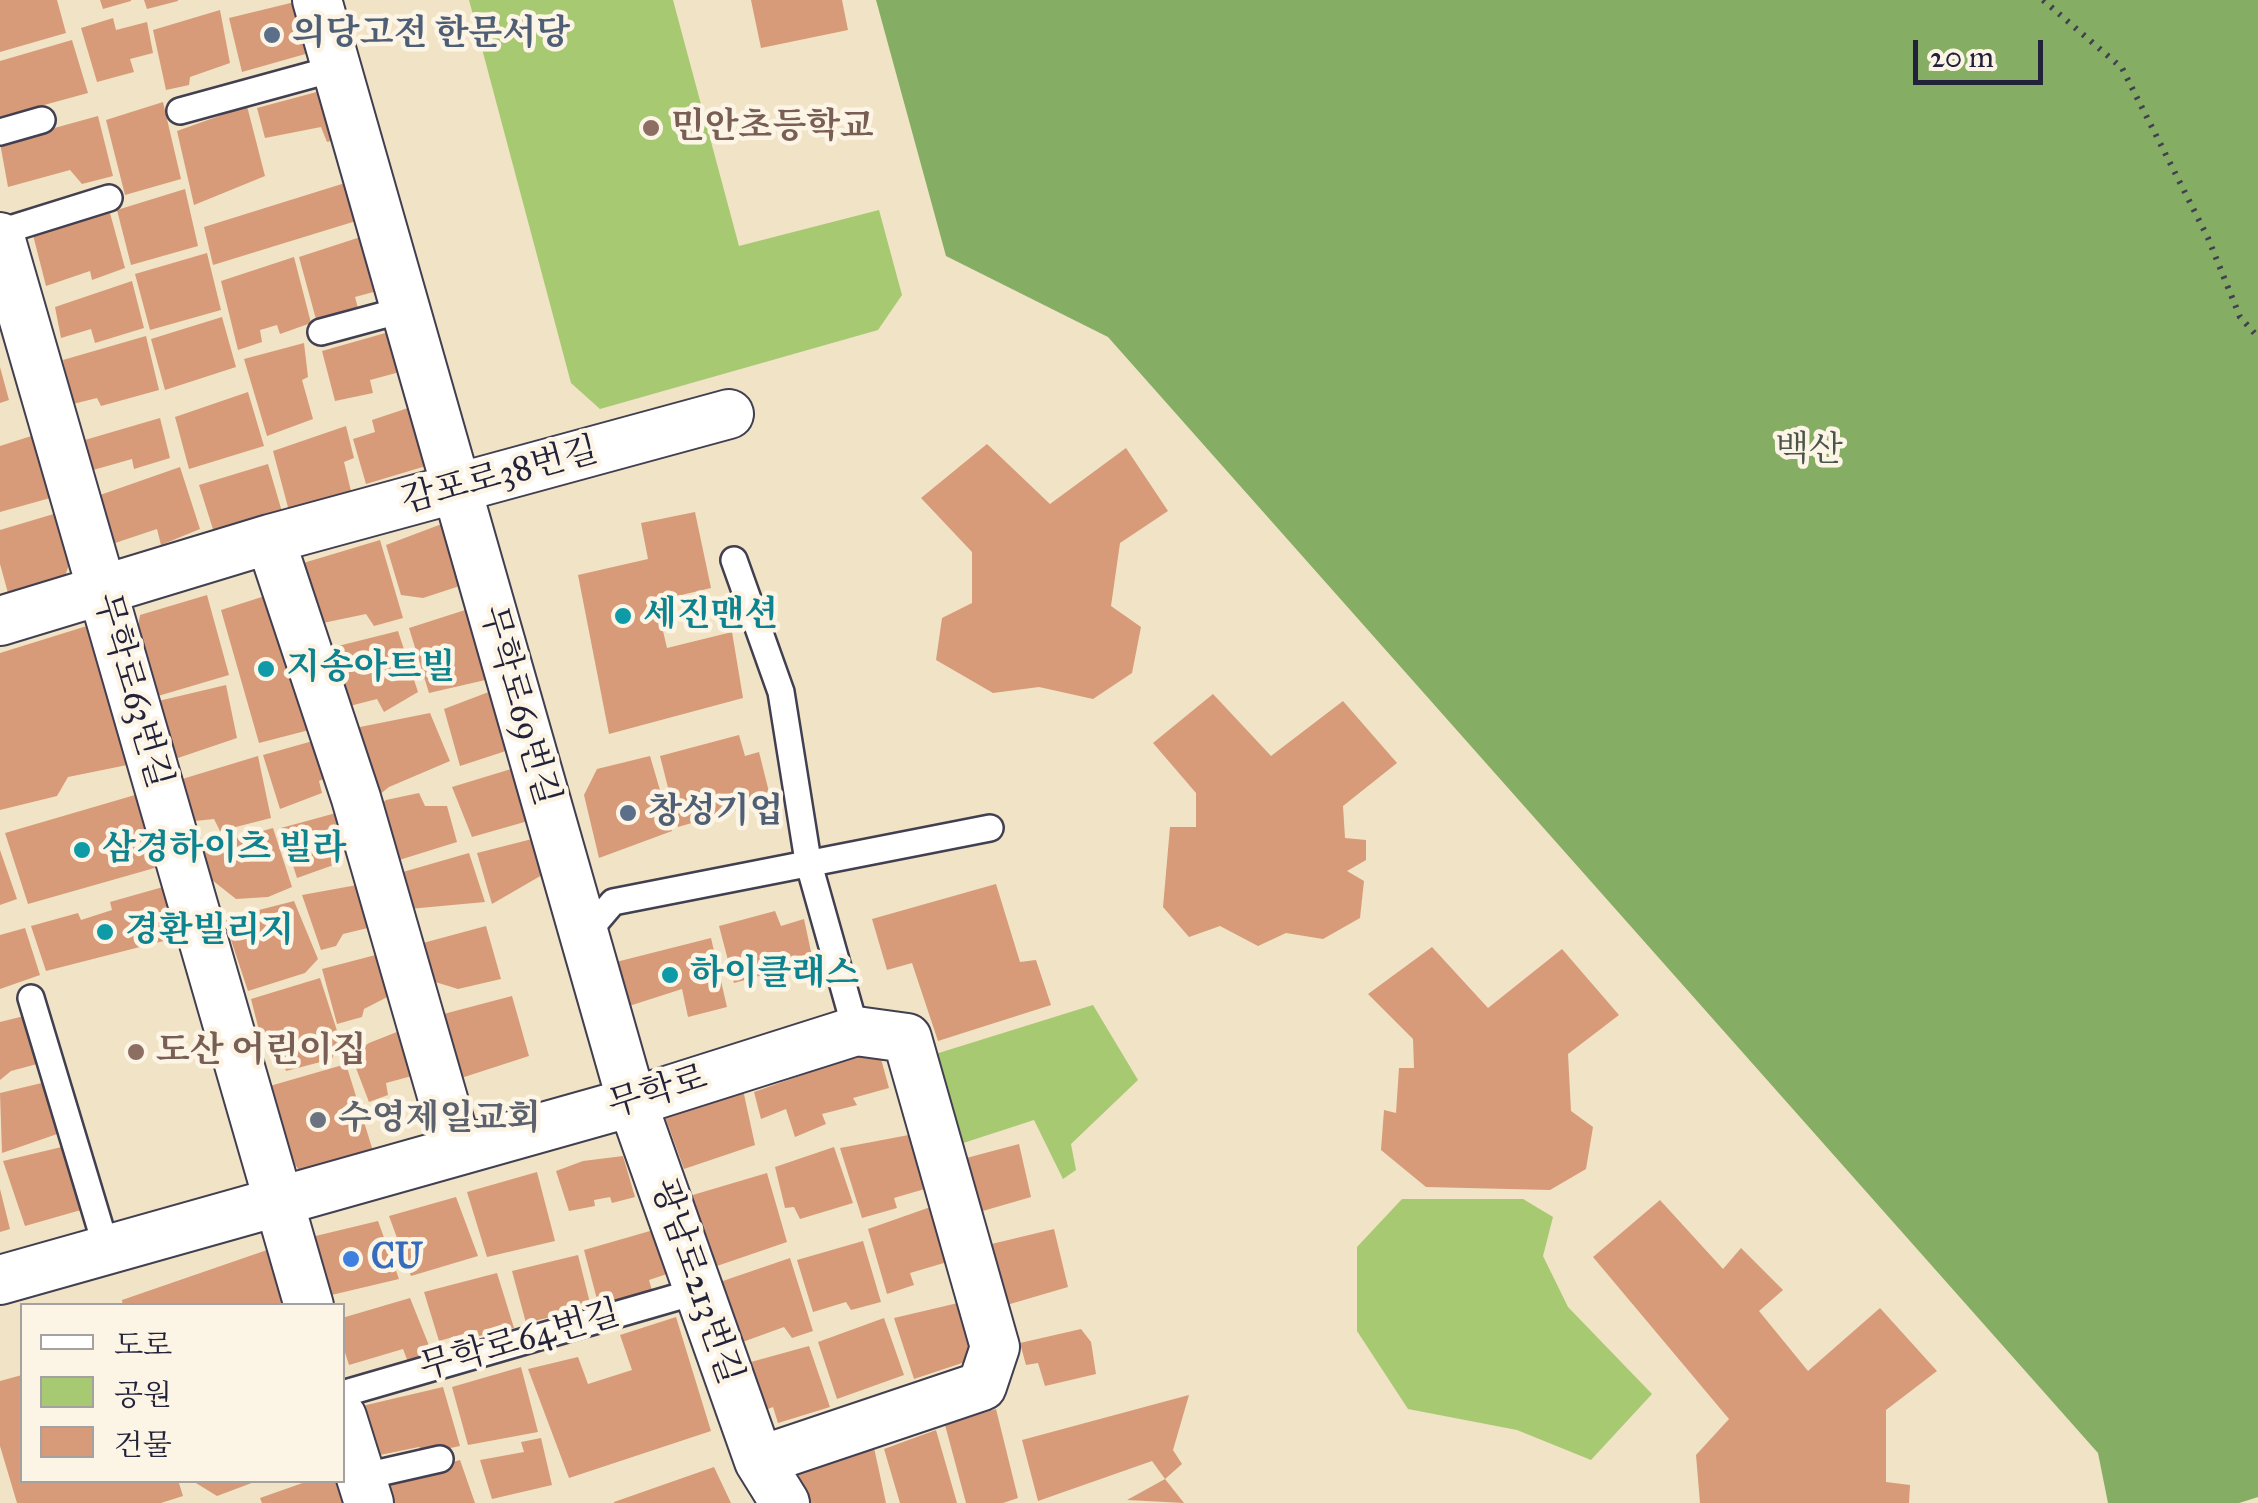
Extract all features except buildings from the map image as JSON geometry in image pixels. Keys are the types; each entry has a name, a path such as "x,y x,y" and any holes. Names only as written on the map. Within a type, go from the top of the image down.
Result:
{"street":[{"name":"무학로69번길","path":"317,0 632,1102"},
{"name":"무학로63번길","path":"0,235 278,1202"},
{"name":"감포로38번길","path":"0,621 270,540 729,414"},
{"path":"270,540 356,798 458,1151"},
{"name":"무학로","path":"0,1280 632,1102 856,1031 907,1038 994,1347 982,1386 759,1462"},
{"name":"광남로213번길","path":"632,1102 759,1462 784,1503"},
{"path":"278,1202 308,1303"},
{"path":"345,1427 365,1490"}],"lane":[{"path":"180,111 337,68"},
{"path":"0,132 42,120"},
{"name":"무학로63번길","path":"0,235 109,198"},
{"path":"320,332 406,310"},
{"path":"734,560 781,692 808,861 856,1031"},
{"path":"584,936 613,902 990,828"},
{"path":"31,998 107,1250"},
{"name":"무학로64번길","path":"345,1393 698,1291"},
{"path":"365,1490 440,1458"}],"path":[{"path":"2043,0 2122,68 2208,238 2240,317 2258,337"}],"green space":[{"path":"469,0 673,0 739,246 879,210 902,295 878,330 600,409 571,383"},
{"name":"백산","path":"876,0 2258,0 2258,1497 2239,1503 2108,1503 2098,1453 1108,337 946,256"},
{"path":"1093,1005 1138,1080 1071,1144 1076,1170 1063,1179 1034,1120 951,1147 929,1056"},
{"path":"1402,1199 1523,1199 1553,1217 1543,1256 1568,1307 1652,1394 1591,1460 1517,1430 1408,1409 1357,1331 1357,1247"}],"place":[{"name":"의당고전 한문서당","path":"272,35"},
{"name":"민안초등학교","path":"651,128"},
{"name":"세진맨션","path":"623,616"},
{"name":"지송아트빌","path":"266,669"},
{"name":"창성기업","path":"628,813"},
{"name":"삼경하이츠 빌라","path":"82,850"},
{"name":"경환빌리지","path":"105,932"},
{"name":"하이클래스","path":"670,975"},
{"name":"도산 어린이집","path":"136,1052"},
{"name":"수영제일교회","path":"318,1120"},
{"name":"CU","path":"351,1259"}]}
